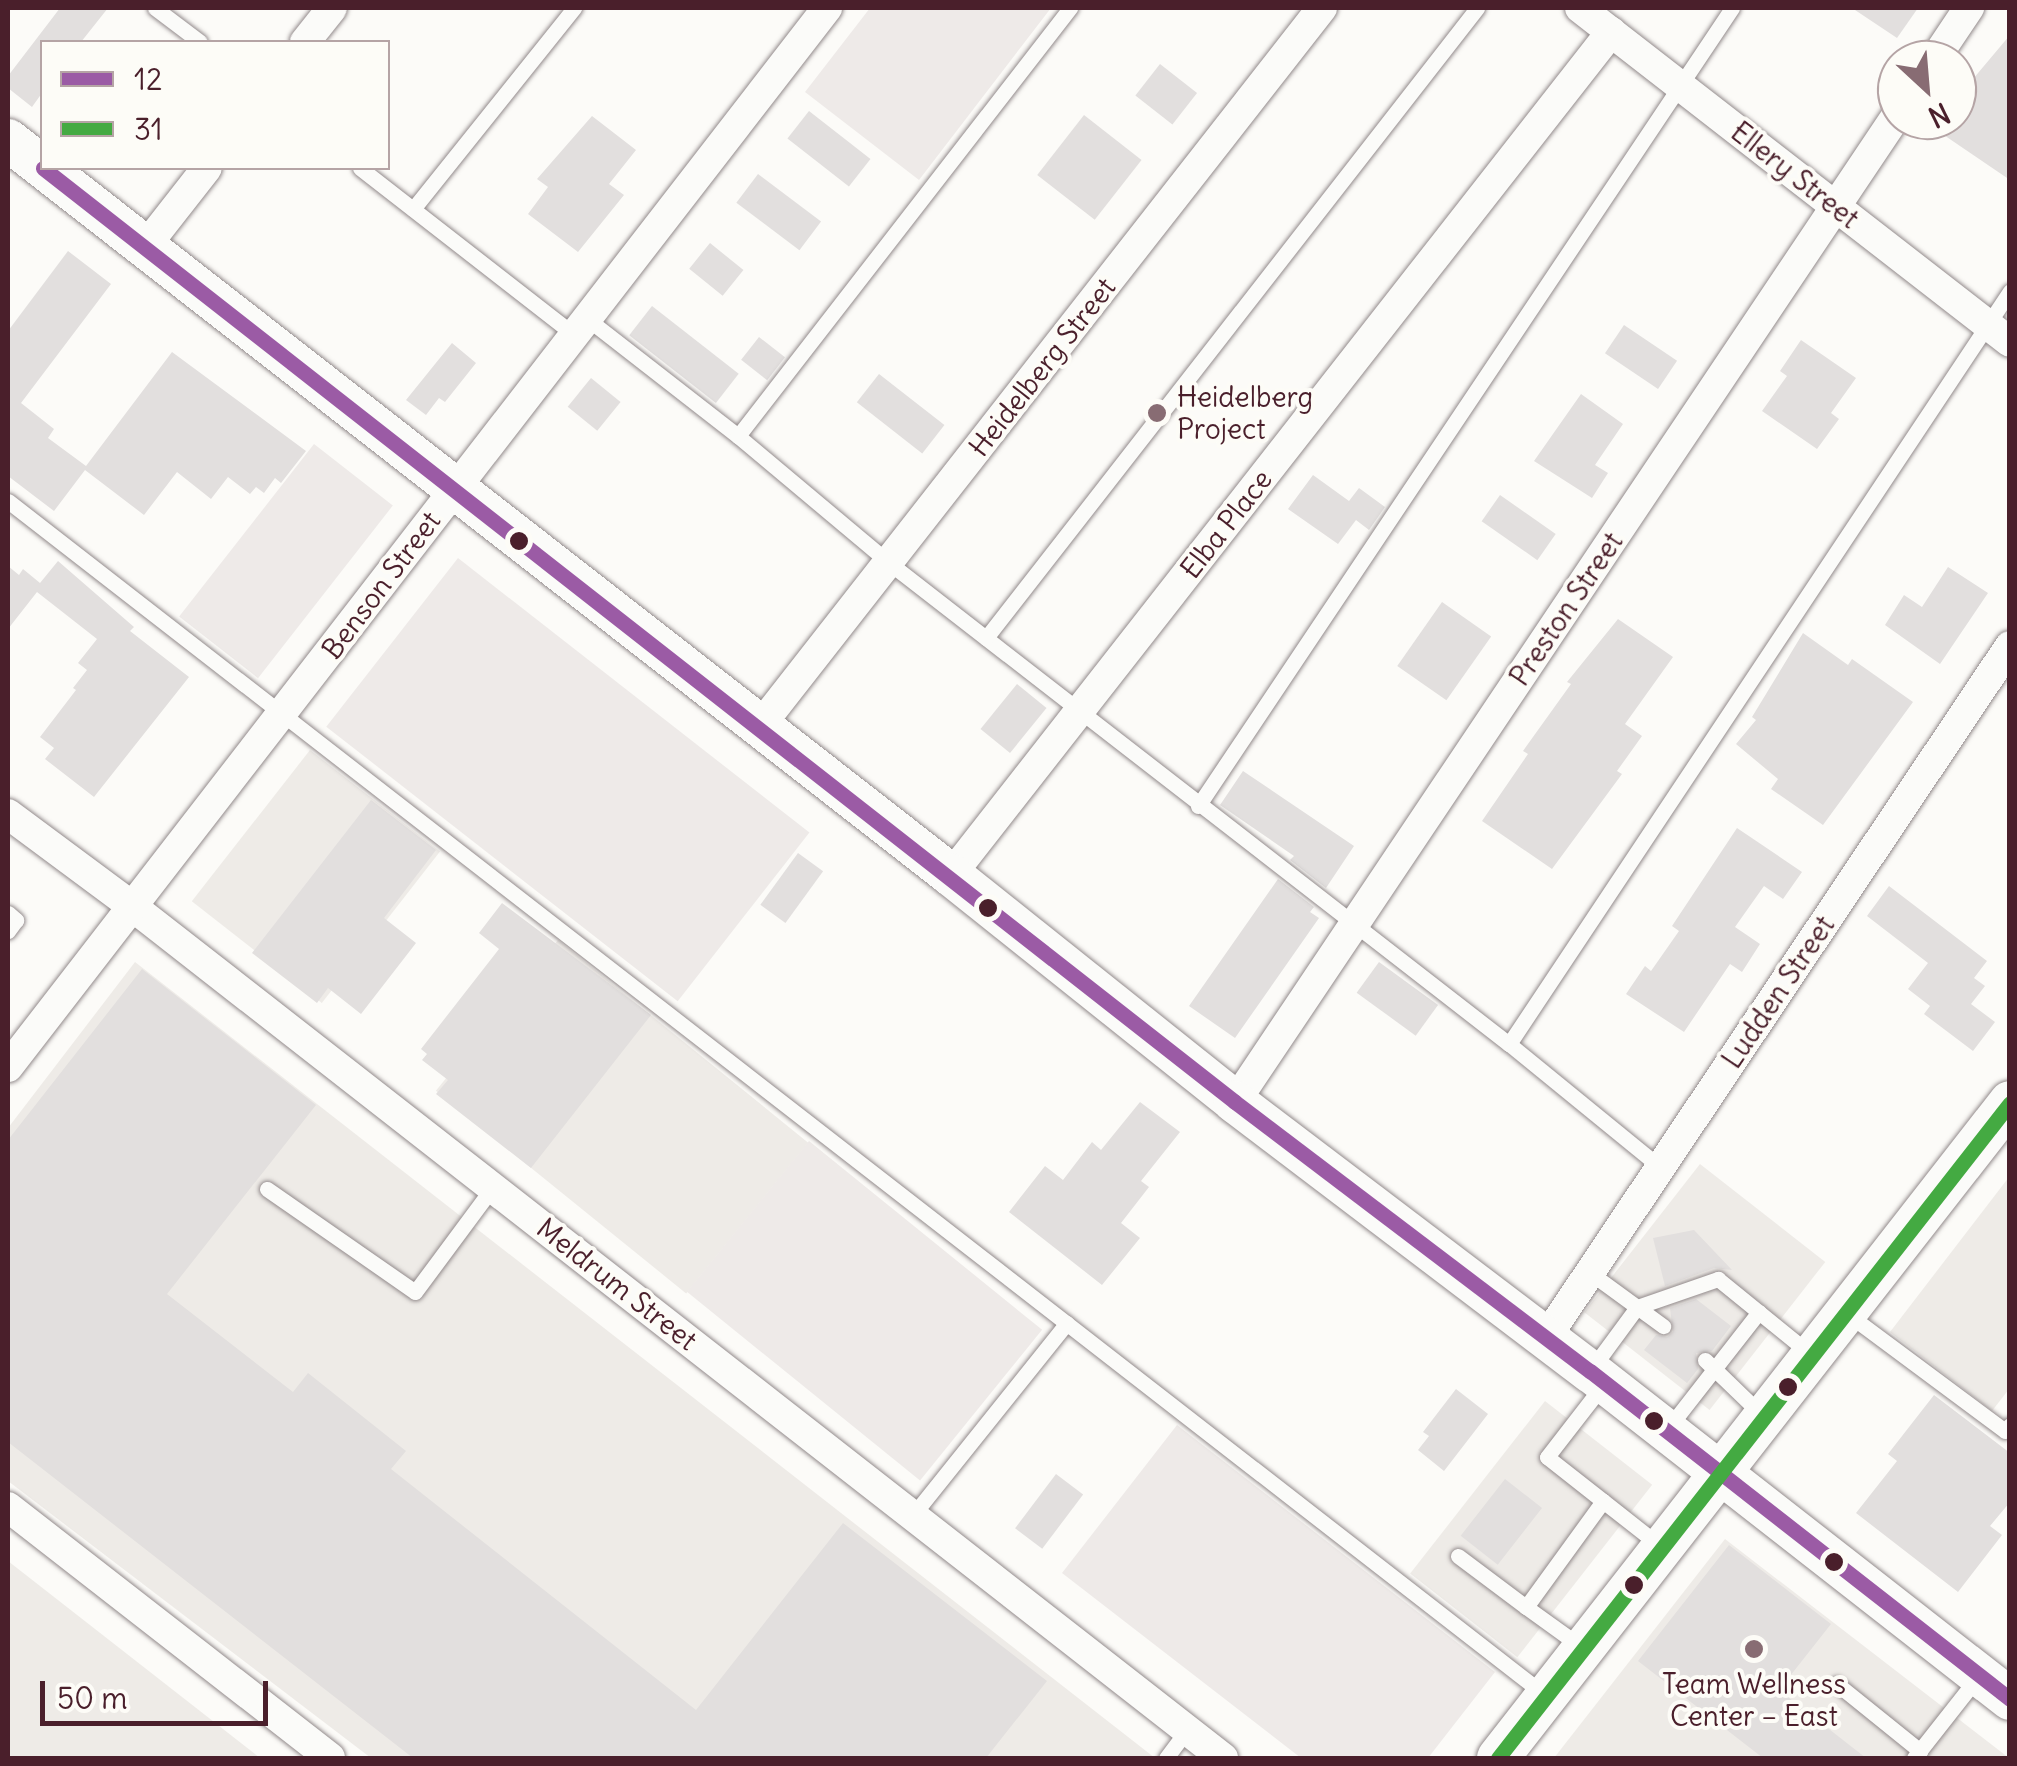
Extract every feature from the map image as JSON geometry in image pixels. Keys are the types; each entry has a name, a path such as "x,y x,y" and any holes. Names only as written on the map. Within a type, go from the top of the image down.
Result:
{"main road":[{"path":"8,140 40,165"},
{"path":"46,170 951,875 1235,1102 1666,1430 1994,1687"},
{"path":"1498,1758 2010,1102"}],"street":[{"path":"307,40 332,8"},
{"name":"Benson Street","path":"8,1067 578,325 827,8"},
{"name":"Heidelberg Street","path":"760,726 1322,8"},
{"name":"Ellery Street","path":"1580,8 1998,333"},
{"path":"1947,40 1969,8"},
{"name":"Elba Place","path":"951,875 1611,32"},
{"name":"Preston Street","path":"1235,1102 1880,140"},
{"path":"145,248 205,170"},
{"name":"Ludden Street","path":"1546,1338 2010,646"},
{"name":"Meldrum Street","path":"8,814 914,1514 1223,1758"},
{"path":"8,1508 330,1758"}],"lane":[{"path":"155,8 197,40"},
{"path":"414,209 574,8"},
{"path":"738,436 1070,8"},
{"path":"986,638 1476,8"},
{"path":"1198,806 1732,8"},
{"path":"363,170 738,436 888,562 1198,806 1356,922 1660,1167"},
{"path":"1509,1044 1998,333 2010,291"},
{"path":"8,501 1547,1696"},
{"path":"8,913 16,920 8,931"},
{"path":"267,1189 415,1292 493,1188"},
{"path":"1589,1272 1662,1326"},
{"path":"1662,1548 1547,1457 1638,1306 1718,1279 1812,1355"},
{"path":"1666,1430 1709,1365 1759,1312"},
{"path":"1846,1312 2005,1431 2010,1425"},
{"path":"914,1514 1067,1323"},
{"path":"1709,1365 1765,1418"},
{"path":"1526,1607 1603,1501"},
{"path":"1458,1556 1584,1649"},
{"path":"1837,1684 1917,1755 1994,1687"},
{"path":"1166,1758 1187,1730"}],"shaded area":[{"path":"870,8 1051,8 919,180 805,92"},
{"path":"314,444 393,506 258,678 179,617"},
{"path":"458,558 809,833 678,1001 326,727"},
{"path":"310,750 440,852 322,1003 192,901"},
{"path":"558,940 808,1143 686,1293 436,1091"},
{"path":"135,962 1155,1758 371,1758 8,1481 8,1128"},
{"path":"809,1141 1042,1330 920,1481 687,1292"},
{"path":"1700,1164 1825,1262 1710,1410 1584,1312"},
{"path":"2009,1177 2009,1389 1992,1411 1890,1332"},
{"path":"1545,1401 1652,1485 1517,1657 1410,1574"},
{"path":"1177,1425 1495,1672 1428,1758 1301,1758 1062,1573"},
{"name":"Team Wellness Center – East","path":"1725,1539 2009,1758 1554,1758"},
{"path":"8,1561 260,1758 8,1758"}],"building":[{"path":"60,8 108,8 83,40 40,40 40,96 32,107 8,88 8,76"},
{"path":"1852,8 1918,8 1897,38"},
{"path":"2010,35 2010,180 1951,140 1977,140 1977,74"},
{"path":"1160,64 1197,93 1172,124 1135,96"},
{"path":"809,111 870,159 849,187 787,139"},
{"path":"1084,115 1142,160 1095,220 1037,175"},
{"path":"592,116 636,150 609,184 624,195 578,252 528,214 548,187 537,179"},
{"path":"758,174 821,222 799,250 736,203"},
{"path":"710,243 743,270 723,296 689,269"},
{"path":"68,251 111,284 21,403 54,429 48,438 86,466 172,352 306,451 281,483 275,478 264,493 256,487 250,494 228,477 211,499 177,472 144,515 85,470 54,511 8,476 8,331"},
{"path":"652,306 739,374 716,403 629,335"},
{"path":"1624,325 1677,361 1658,389 1605,353"},
{"path":"759,337 785,357 767,380 741,360"},
{"path":"1801,340 1856,378 1831,413 1839,419 1817,449 1762,411 1787,376 1780,371"},
{"path":"452,343 476,363 445,402 439,398 426,415 406,400"},
{"path":"879,374 944,425 922,453 857,402"},
{"path":"591,378 621,402 597,431 568,407"},
{"path":"1581,394 1623,424 1595,465 1608,473 1592,498 1534,461"},
{"path":"1313,475 1349,501 1359,488 1385,507 1369,530 1356,520 1338,544 1288,509"},
{"path":"1500,495 1556,534 1537,560 1482,521"},
{"path":"58,561 134,627 130,631 189,677 94,797 45,759 54,748 40,737 76,690 73,688 87,670 78,663 97,639 37,592 8,629 8,566 19,575 23,569 40,583"},
{"path":"1948,567 1988,593 1940,664 1885,625 1904,595 1922,607"},
{"path":"1442,602 1491,636 1446,700 1397,666"},
{"path":"1618,619 1673,657 1625,724 1642,736 1617,771 1622,774 1552,869 1482,821 1528,754 1523,751 1571,684 1567,682"},
{"path":"1803,633 1848,665 1852,659 1913,702 1823,825 1771,789 1778,779 1736,744 1756,720 1752,717"},
{"path":"1017,684 1047,708 1010,753 980,729"},
{"path":"1243,771 1354,846 1326,888 1290,860 1294,856 1220,805"},
{"path":"371,800 436,850 384,918 416,943 361,1014 328,988 317,1003 252,953"},
{"path":"1737,828 1802,872 1783,899 1764,886 1735,927 1760,944 1742,972 1730,964 1684,1032 1626,994 1645,966 1651,971 1679,931 1672,926"},
{"path":"798,853 823,871 785,923 760,905"},
{"path":"1278,879 1314,907 1310,912 1319,918 1235,1038 1189,1006"},
{"path":"1889,886 1987,961 1974,978 1985,986 1971,1004 1995,1022 1973,1051 1924,1014 1930,1006 1908,989 1928,963 1867,916"},
{"path":"502,903 651,1015 531,1168 436,1094 448,1080 422,1060 427,1054 421,1049 499,949 479,933"},
{"path":"1379,962 1438,1005 1416,1036 1357,993"},
{"path":"142,969 316,1105 167,1294 293,1392 308,1373 406,1451 391,1469 696,1710 843,1523 1047,1681 986,1758 413,1758 8,1442 8,1140"},
{"path":"1140,1102 1180,1132 1141,1181 1149,1187 1121,1223 1140,1238 1102,1285 1009,1212 1045,1166 1063,1180 1092,1142 1101,1150"},
{"path":"1694,1230 1732,1270 1714,1268 1665,1286 1653,1238"},
{"path":"1696,1299 1731,1326 1712,1351 1696,1353 1698,1369 1687,1383 1644,1350 1656,1335 1667,1337 1673,1332 1670,1308"},
{"path":"1456,1389 1488,1414 1444,1471 1418,1450 1429,1436 1423,1432"},
{"path":"1934,1395 2010,1453 2010,1502 1990,1526 2002,1535 1958,1592 1856,1513 1897,1461 1888,1454"},
{"path":"1056,1474 1083,1494 1042,1549 1015,1528"},
{"path":"1505,1479 1542,1508 1498,1565 1461,1536"},
{"path":"1729,1545 1831,1624 1779,1690 1866,1758 1763,1758 1638,1661"}],"transit line":[{"name":"12","path":"46,170 1235,1102 1590,1371 2010,1699"},
{"name":"31","path":"1498,1758 2010,1103"}],"place":[{"name":"Heidelberg Project","path":"1157,413"},
{"name":"Team Wellness Center – East","path":"1754,1649"}]}
